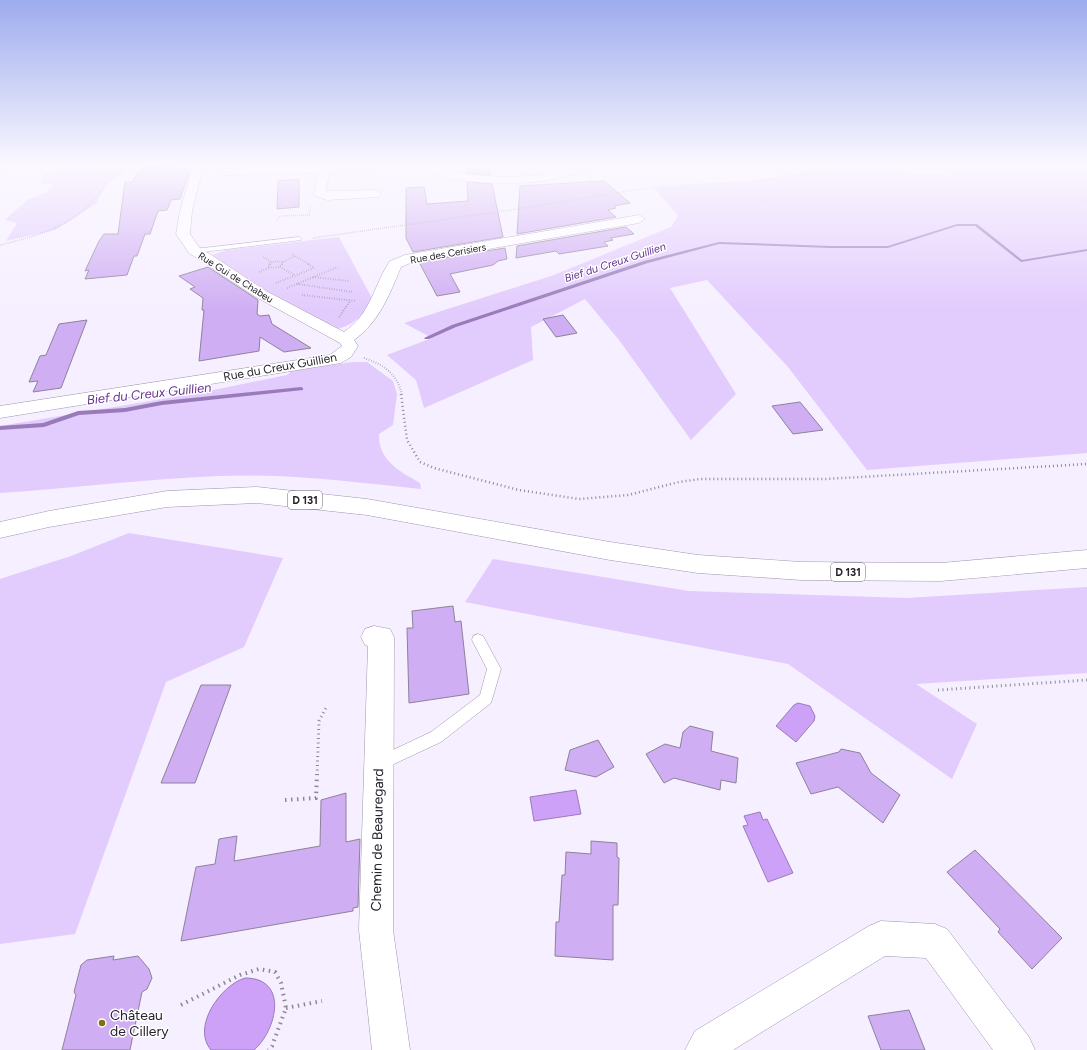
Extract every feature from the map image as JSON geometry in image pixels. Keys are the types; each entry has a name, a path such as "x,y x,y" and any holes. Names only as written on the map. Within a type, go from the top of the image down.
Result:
{"street":[{"name":"Rue Gui de Chabeu","path":"186,213 183,234 195,251 345,346"},
{"name":"Rue des Cerisiers","path":"345,346 363,325 379,301 395,264 410,258 639,219"},
{"name":"Rue du Creux Guillien","path":"0,412 335,359 345,346"},
{"name":"D 131","path":"0,530 49,519 167,500 258,495 367,507 610,551 698,564 801,571 940,572 1087,559"},
{"name":"Chemin de Beauregard","path":"374,637 381,637 376,930 392,1050"},
{"path":"704,1050 708,1044 881,938 935,941 1016,1050"}],"lane":[{"path":"195,251 300,239"},
{"path":"379,764 436,737 486,699 494,669 478,640"}],"path":[{"path":"0,245 36,236 56,228 80,213"},
{"path":"276,220 280,216 309,215 309,213"},
{"path":"300,239 333,236 490,213"},
{"path":"272,285 314,268 291,253"},
{"path":"270,268 269,264 272,262 283,262 296,256"},
{"path":"280,267 284,264 283,262"},
{"path":"260,277 255,274 270,268 280,267 294,276"},
{"path":"288,292 283,290 313,276 338,267"},
{"path":"313,276 349,281"},
{"path":"296,284 353,292"},
{"path":"299,294 357,301"},
{"path":"337,319 350,301"},
{"path":"345,346 378,361 395,376 403,391 404,431 407,445 420,462 474,479 538,494 589,499 610,498 637,494 670,483 700,479 786,481 1087,464"},
{"path":"938,690 1087,680"},
{"path":"285,800 296,798 316,798 319,720 326,708"},
{"path":"181,1005 240,975 258,969 275,972 281,983 286,1008 272,1046 268,1050"},
{"path":"286,1008 322,1001"}],"shaded area":[{"path":"13,213 82,213 55,230 6,241 17,223 5,220"},
{"path":"675,213 1087,213 1087,453 867,470 788,367 707,280 670,288 736,394 691,440 619,340 585,299 531,327 533,360 424,408 416,380 387,355 432,338 404,323 554,275 671,227 678,216"},
{"path":"339,237 373,300 358,319 348,325 336,329 270,293 212,255 226,250"},
{"path":"353,362 367,362 393,381 397,394 393,425 379,434 382,451 391,464 420,483 421,489 320,479 243,475 163,479 0,493 0,426 199,393 287,375 292,371"},
{"path":"129,533 283,558 244,647 166,682 75,934 0,944 0,579 71,556"},
{"path":"493,559 689,591 907,598 1087,587 1087,673 916,684 977,724 952,779 788,664 465,602"},
{"path":"798,703 810,706 815,716 814,721 796,742 776,726 794,705"},
{"path":"576,790 581,814 534,821 530,797"},
{"path":"760,812 763,820 767,819 793,873 768,882 743,826 748,825 744,816"},
{"path":"245,978 259,980 268,986 273,996 275,1006 273,1018 268,1030 262,1041 254,1050 211,1050 206,1041 204,1030 212,1008 218,998 227,989 236,982"}],"building":[{"path":"121,213 157,213 150,234 145,234 137,256 134,256 127,275 85,279 89,270 85,271 99,241 104,234 118,234"},
{"path":"406,213 498,213 503,237 413,252 406,238"},
{"path":"518,213 611,213 616,217 517,234"},
{"path":"626,227 634,234 610,238 613,240 604,242 608,246 559,254 556,251 516,258 517,246"},
{"path":"505,248 507,259 498,261 493,265 450,274 460,292 437,296 419,262"},
{"path":"208,267 258,300 257,314 260,316 269,315 272,324 311,348 284,352 260,337 259,351 199,361 204,310 202,310 203,298 190,289 195,287 179,276"},
{"path":"563,315 577,333 556,337 543,319"},
{"path":"87,320 61,388 33,392 38,381 29,382 40,356 46,355 59,324"},
{"path":"800,402 823,430 793,434 772,406"},
{"path":"453,606 455,622 461,621 469,694 409,703 407,628 413,628 412,611"},
{"path":"201,685 231,685 195,783 161,783"},
{"path":"690,726 713,732 711,751 738,758 736,783 721,780 720,790 674,778 664,783 646,754 665,744 680,748 683,732"},
{"path":"598,740 614,767 596,777 565,770 570,750"},
{"path":"841,749 860,753 871,773 900,795 883,823 838,787 811,794 796,763 839,752"},
{"path":"346,793 346,842 360,839 358,907 353,908 353,911 181,941 196,867 215,864 219,839 237,836 234,861 320,846 321,800"},
{"path":"591,841 617,843 617,857 619,858 618,905 613,905 613,960 555,956 556,922 559,922 562,875 565,875 566,852 591,854"},
{"path":"975,850 1062,938 1032,969 998,932 1000,929 947,872"},
{"name":"Château de Cillery","path":"114,956 113,960 138,956 149,969 152,978 147,989 142,992 130,1050 62,1050 76,995 74,992 81,965 87,960"},
{"path":"909,1010 925,1050 881,1050 868,1016"}],"waterway":[{"name":"Bief du Creux Guillien","path":"427,338 454,326 646,262 719,243 830,247 888,247 957,225 976,225 1021,261 1087,250"},
{"name":"Bief du Creux Guillien","path":"0,428 44,425 78,413 125,410 162,403 301,389"}],"place":[{"name":"Château de Cillery","path":"102,1023"}]}
